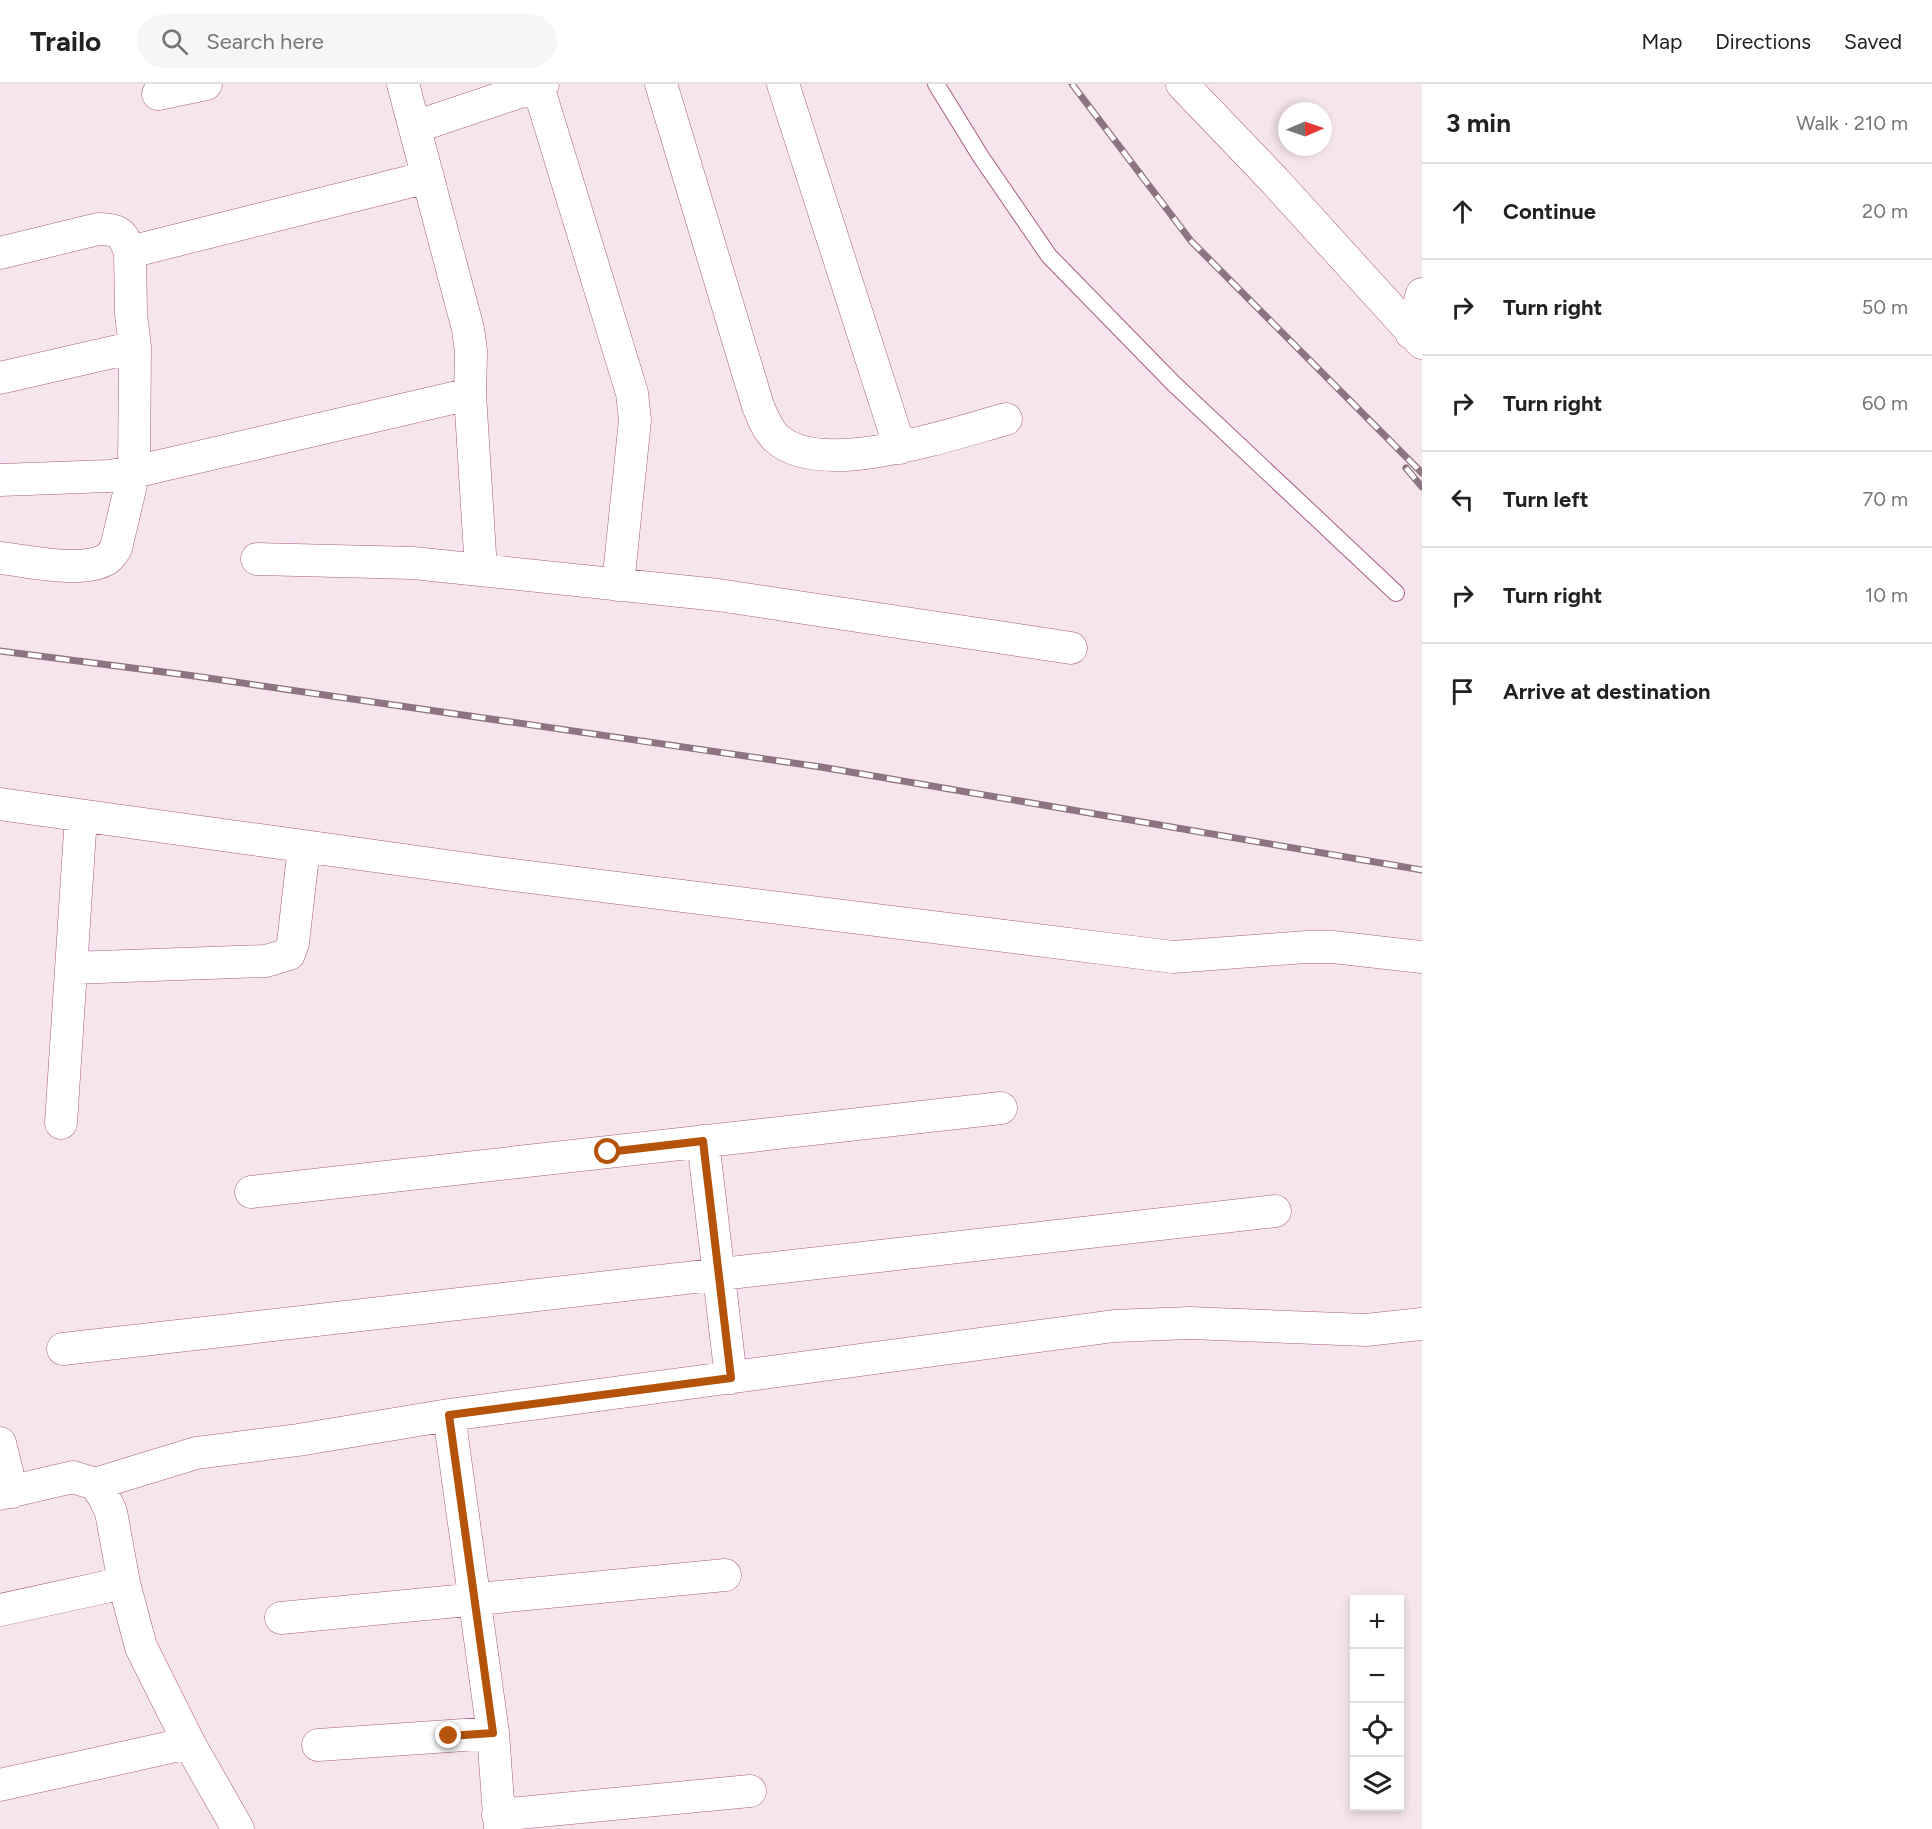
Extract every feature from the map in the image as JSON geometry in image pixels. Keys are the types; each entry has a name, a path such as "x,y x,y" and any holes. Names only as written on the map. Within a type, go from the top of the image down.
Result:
{"street":[{"path":"158,94 206,84"},
{"path":"404,84 468,329 482,570"},
{"path":"661,84 758,406 766,424 777,439 797,449 812,453 846,455 900,448 1006,419"},
{"path":"783,84 900,448"},
{"path":"1182,84 1274,180 1416,338"},
{"path":"415,127 540,85 632,393 634,420 618,585"},
{"path":"130,252 428,177"},
{"path":"0,253 98,228 115,230 123,236 130,252 131,314 135,347 134,472 116,548 109,558 92,564 63,565 0,558"},
{"path":"1416,338 1422,294"},
{"path":"0,378 135,347"},
{"path":"0,480 109,476 134,472 470,394"},
{"path":"257,559 413,563 718,595 1071,648"},
{"path":"0,804 497,873 1173,957 1306,947 1333,947 1422,957"},
{"path":"61,1123 81,816"},
{"path":"71,968 266,961 289,954 293,943 304,847"},
{"path":"251,1191 1001,1108"},
{"path":"703,1141 731,1378"},
{"path":"63,1349 1275,1211"},
{"path":"0,1443 6,1493 73,1477 95,1484 196,1453 298,1440 449,1415 1114,1326 1191,1323 1366,1330 1422,1324"},
{"path":"449,1415 493,1733 499,1822 750,1791"},
{"path":"95,1484 111,1512 124,1583 141,1647 189,1743 238,1829"},
{"path":"281,1618 725,1575"},
{"path":"0,1610 124,1583"},
{"path":"318,1745 493,1733"},
{"path":"0,1785 189,1743"}],"lane":[{"path":"936,84 981,158 1049,256 1174,384 1396,593"}],"railway":[{"path":"1072,84 1191,241 1422,473"},
{"path":"1406,468 1422,487"},
{"path":"0,651 187,675 821,767 1422,870"}],"route":[{"path":"449,1736 493,1733 449,1415 731,1378 703,1141 608,1152"}]}
